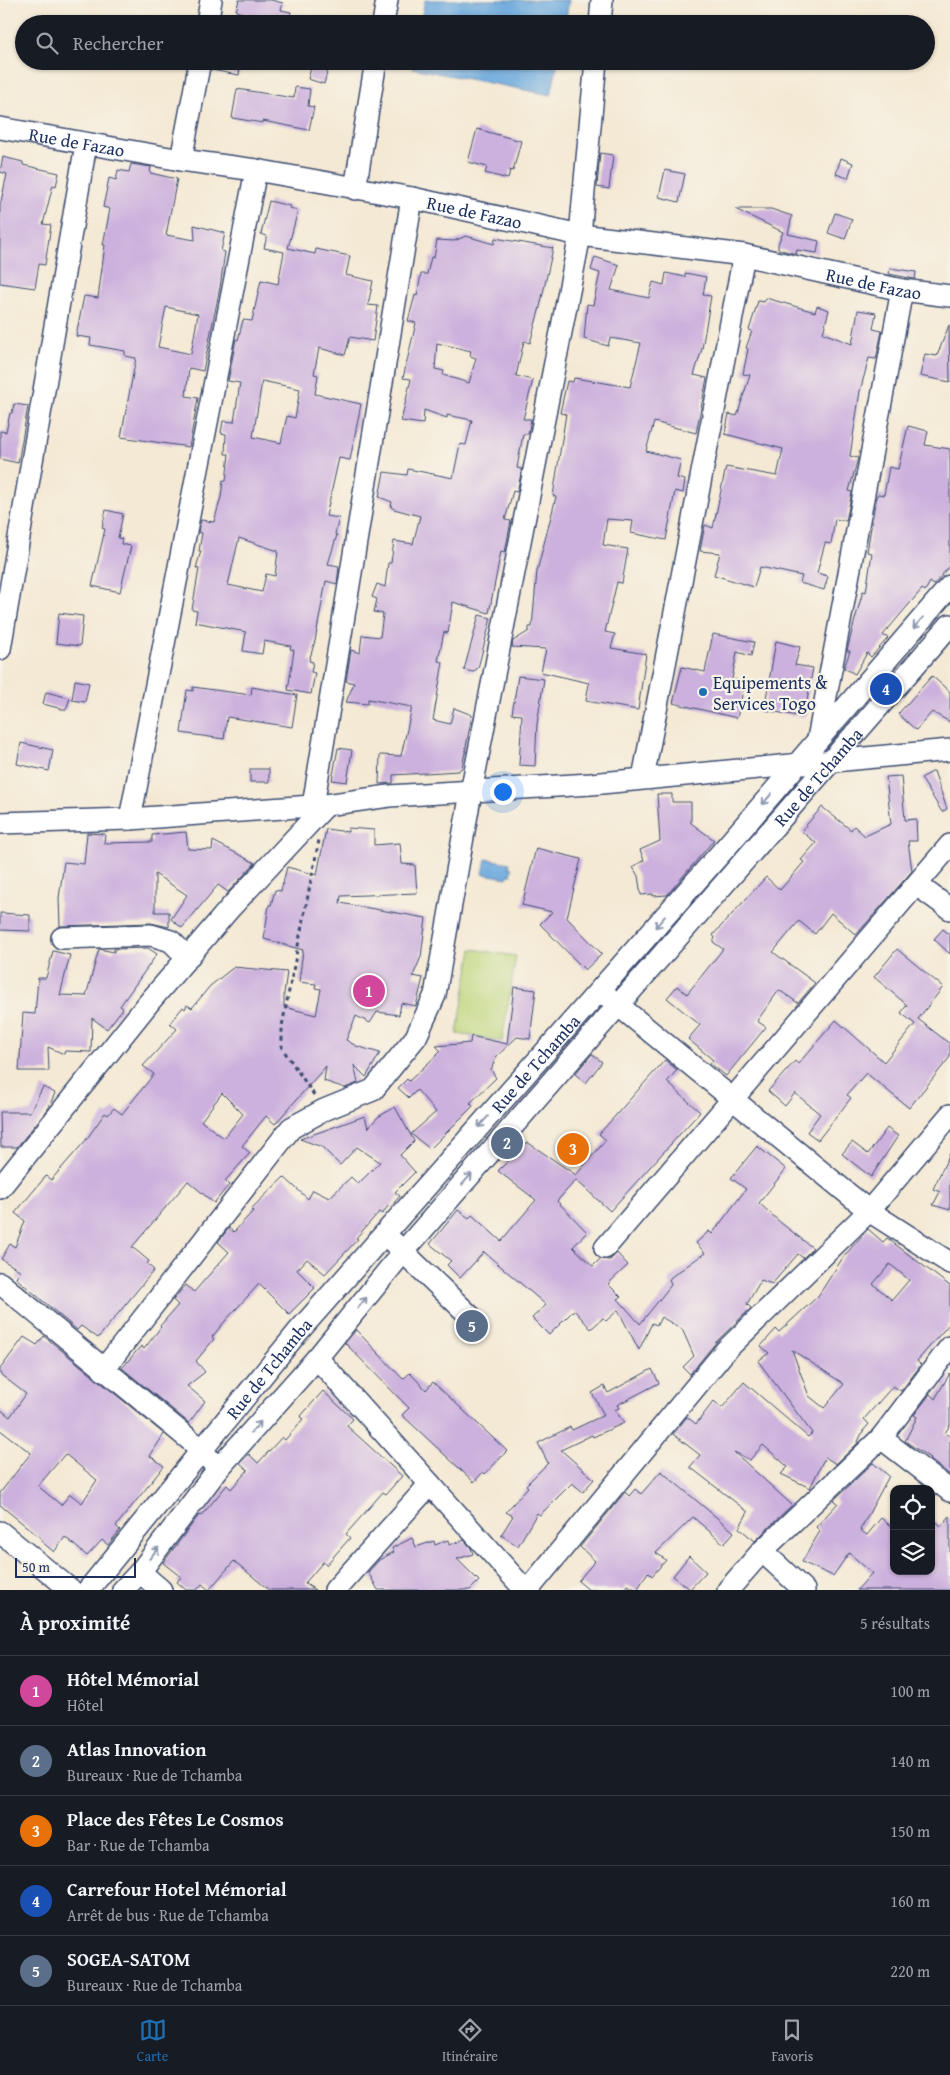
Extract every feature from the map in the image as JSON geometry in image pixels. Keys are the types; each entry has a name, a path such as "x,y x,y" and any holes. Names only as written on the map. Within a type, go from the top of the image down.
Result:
{"street":[{"path":"208,15 211,0"},
{"path":"384,15 387,0"},
{"path":"601,15 602,0"},
{"path":"181,160 198,70"},
{"path":"355,189 375,70"},
{"path":"103,1370 291,1128 324,1110 373,1090 416,1036 435,995 471,792 580,235 595,70"},
{"name":"Rue de Fazao","path":"0,128 412,198 580,235 744,254 902,290 950,296"},
{"path":"0,649 86,144"},
{"path":"130,819 256,170"},
{"path":"0,1188 145,1008 319,805 412,198"},
{"path":"643,778 744,254"},
{"path":"817,740 902,290"},
{"name":"Rue de Tchamba","path":"88,1590 297,1332 600,990 950,586"},
{"name":"Rue de Tchamba","path":"123,1590 140,1572 218,1470 317,1358 403,1252 950,625"},
{"path":"0,823 130,819 319,805 389,796 591,784 950,750"},
{"path":"605,1248 950,845"},
{"path":"917,884 950,909"},
{"path":"62,938 151,935 171,941 188,958"},
{"path":"600,990 869,1211 950,1263"},
{"path":"317,1358 526,1590 726,1350 869,1211 950,1115"},
{"path":"384,1233 470,1316"},
{"path":"0,1283 202,1450 218,1470"},
{"path":"728,1590 762,1551 881,1438 950,1347"},
{"path":"881,1438 950,1491"},
{"path":"335,1590 430,1484"},
{"path":"0,1532 71,1590"},
{"path":"762,1551 804,1590"},
{"path":"140,1572 161,1590"}],"path":[{"path":"320,834 282,1026 282,1048 324,1110"}],"green space":[{"path":"472,949 516,956 502,1041 457,1034"}],"water":[{"path":"425,0 569,0 566,15 422,15"},
{"path":"422,70 556,70 551,95"},
{"path":"486,859 510,863 509,867 512,868 511,875 508,875 507,878 483,874"}],"building":[{"path":"239,0 271,0 283,3 281,10 291,12 290,15 250,15 236,11"},
{"path":"211,70 240,70 239,75"},
{"path":"310,70 328,70 324,84 308,79"},
{"path":"295,87 310,89 308,106 314,107 309,130 263,121 263,123 232,118 237,89 294,98"},
{"path":"477,129 521,141 513,171 510,170 508,179 485,173 487,167 468,162"},
{"path":"600,153 613,155 609,189 597,187"},
{"path":"3,157 23,162 23,165 59,173 56,186 53,185 43,224 51,225 45,265 39,264 35,288 0,283 0,206 7,174 0,172"},
{"path":"841,158 853,163 848,178 836,174"},
{"path":"131,164 151,167 150,173 177,179 166,235 195,240 194,225 225,233 221,251 225,252 220,287 203,371 189,368 186,396 198,398 189,447 121,437 136,358 125,356 125,351 90,345 91,338 76,336 84,296 98,298 105,245 103,245 110,209 103,207 109,178 116,180 118,170 129,172","holes":["166,307 198,314 191,354 158,347"]},
{"path":"665,170 685,174 679,202 659,197"},
{"path":"269,201 298,210 288,248 315,254 316,249 350,256 346,275 373,281 368,305 378,306 373,341 350,337 345,355 319,348 314,374 318,375 315,394 361,404 350,460 339,458 326,516 339,518 335,534 337,535 328,564 339,566 337,584 326,581 315,641 309,661 313,662 311,672 315,673 311,694 288,690 294,650 290,649 291,646 264,641 262,654 243,651 246,632 195,622 197,611 192,610 199,569 196,568 201,551 199,551 202,533 198,532 201,520 214,522 221,497 223,480 226,481 229,454 225,454 226,434 221,433 223,421 234,422 240,383 228,381 236,339 238,340 243,320 252,321 261,280 278,284 284,252 264,248 267,236 261,234","holes":["262,381 300,389 295,418 287,416 281,443 253,437","239,538 278,551 275,576 266,574 262,592 228,585"]},
{"path":"735,209 771,209 792,216 788,234 819,241 817,253 797,250 796,254 778,249 783,232"},
{"path":"835,213 852,219 845,239 828,233"},
{"path":"466,236 494,244 495,238 553,248 530,343 524,341 516,376 533,380 523,419 531,419 528,434 523,434 517,468 522,469 517,492 513,491 505,520 511,521 505,552 501,551 489,613 453,602 448,633 444,632 438,661 443,662 433,720 450,724 454,708 472,715 462,768 458,771 393,775 393,783 379,784 380,755 401,756 412,707 368,699 368,704 346,702 354,683 346,681 351,650 360,653 362,635 380,637 383,614 374,612 377,599 372,597 377,584 385,587 388,563 391,563 394,541 413,544 420,516 394,509 391,507 392,502 379,497 384,472 407,475 408,469 453,478 460,444 466,445 472,420 447,415 447,418 424,410 423,424 401,421 411,379 403,378 416,323 408,321 415,295 417,296 421,274 427,274 431,257 434,258 437,240 454,241","holes":["437,343 471,351 470,356 476,358 469,383 443,375 444,371 435,369"]},
{"path":"595,257 619,265 611,290 649,298 653,282 664,285 666,273 685,277 685,273 706,277 703,295 711,296 702,349 694,375 707,378 696,433 654,422 646,451 681,460 677,478 685,480 683,493 675,491 666,540 631,533 633,521 607,519 603,545 628,549 622,583 617,582 605,632 615,634 611,648 646,654 638,710 586,701 589,683 541,672 546,649 512,647 513,641 529,631 529,627 532,627 537,571 556,497 553,496 566,414 560,413 567,381 573,382 574,378 630,387 641,343 610,338 608,346 584,339 587,304 593,305 600,273 591,270"},
{"path":"890,268 916,272 915,279 889,274"},
{"path":"766,298 815,312 817,306 829,310 823,333 852,344 858,310 876,313 873,329 882,331 876,359 869,358 860,391 850,456 858,458 849,491 852,492 846,521 835,519 831,544 825,543 817,573 828,576 824,590 800,583 802,576 760,567 754,587 714,575 720,553 700,551 705,525 713,528 726,467 777,476 783,449 725,434 729,414 737,416 750,375 743,374 748,349 746,348 752,331 749,330 758,301 764,302"},
{"path":"949,325 950,382 920,376 925,354 937,356"},
{"path":"14,404 28,406 18,463 0,459 0,431 6,432"},
{"path":"908,426 928,431 925,445 950,449 950,565 934,585 930,582 925,591 922,589 883,635 888,638 871,657 867,653 855,674 844,668 850,651 847,651 863,591 866,592 872,553 867,552 876,497 878,494 884,495 889,467 898,469"},
{"path":"106,510 123,514 118,538 122,539 121,544 131,546 120,592 92,586 105,529 102,528"},
{"path":"59,613 83,616 80,646 56,643"},
{"path":"479,615 491,618 478,668 473,672 464,670"},
{"path":"713,634 754,642 751,656 737,652 732,679 745,682 737,718 673,703 682,667 705,672"},
{"path":"776,641 800,647 795,665 813,668 804,717 764,710"},
{"path":"518,676 544,679 537,724 535,766 519,765 522,715 512,714"},
{"path":"932,676 950,692 950,722 932,712 916,730 898,714"},
{"path":"75,680 89,683 85,702 72,700"},
{"path":"193,687 251,695 252,687 297,695 292,727 227,717 224,739 181,733 187,690 193,691"},
{"path":"46,692 70,698 66,710 43,704"},
{"path":"21,743 53,750 49,771 17,764"},
{"path":"338,748 352,750 347,782 332,780"},
{"path":"250,769 269,769 269,782 250,782"},
{"path":"934,771 947,809 942,812 921,778"},
{"path":"901,776 905,820 916,819 917,841 908,841 912,871 856,935 831,913 815,934 799,921 773,952 815,983 798,1003 779,990 757,1021 766,1027 726,1076 710,1063 713,1060 688,1039 700,1025 667,998 677,986 687,994 723,949 713,942 715,938 713,935 766,877 780,890 804,862 801,860 816,843 801,831 822,807 851,830 854,826 865,836 891,824 886,777"},
{"path":"657,794 672,794 672,802 691,802 691,823 714,840 667,895 641,895 638,876 633,867 644,860 640,850 660,841"},
{"path":"348,828 374,830 374,845 400,843 402,864 415,865 417,893 341,896 340,903 426,918 421,957 413,976 423,978 416,1006 401,1003 399,1015 377,1012 370,1023 356,1016 346,1040 356,1046 380,1053 366,1077 354,1065 358,1083 345,1088 324,1081 326,1066 275,1124 266,1116 242,1146 250,1153 225,1181 229,1185 214,1203 188,1181 132,1247 149,1261 147,1264 154,1270 98,1338 81,1326 77,1330 16,1278 21,1271 1,1259 10,1244 15,1247 25,1221 15,1213 46,1176 51,1180 86,1140 105,1113 108,1115 114,1108 122,1114 154,1074 143,1066 177,1029 170,1023 183,1007 185,1009 187,1005 192,1008 210,986 234,967 287,972 284,1007 316,1015 321,989 315,988 316,984 299,982 303,950 264,939 269,905 271,905 275,890 281,891 287,867 317,875 326,829 348,832","holes":["222,1093 243,1114 224,1138 201,1121"]},
{"path":"186,832 188,849 212,850 213,841 255,863 228,892 218,885 182,928 171,919 187,895 155,874 155,912 169,912 169,927 151,923 60,926 59,898 64,862 84,864 87,833 105,834 104,843 152,842 152,835"},
{"path":"536,848 581,859 567,918 602,954 585,970 540,924 552,912 522,905"},
{"path":"0,913 30,915 30,931 0,930"},
{"path":"943,929 950,935 950,954 934,939"},
{"path":"148,948 157,954 120,1006 123,1008 107,1029 92,1018 91,1052 65,1051 64,1054 48,1047 49,1071 19,1071 23,1013 35,1014 38,978 46,978 53,951 70,955 60,995 86,996 99,949 114,952 114,949"},
{"path":"897,949 943,987 918,1019 950,1044 950,1057 909,1108 866,1073 847,1095 851,1098 818,1140 807,1132 820,1114 795,1093 785,1106 768,1091 795,1061 798,1064 836,1020 884,1062 915,1024 901,1013 907,1005 874,977"},
{"path":"514,987 536,990 530,1039 517,1037 496,1057 491,1070 496,1078 470,1103 473,1106 430,1149 411,1134 436,1112 417,1090 409,1098 398,1088 407,1079 409,1081 441,1051 436,1046 470,1043 471,1036 507,1044"},
{"path":"592,1054 602,1062 586,1083 575,1074"},
{"path":"665,1060 677,1070 667,1082 700,1112 610,1211 576,1180 557,1201 587,1232 573,1247 593,1266 600,1259 610,1260 617,1253 628,1265 608,1284 621,1297 618,1299 640,1324 671,1285 669,1280 671,1277 705,1253 696,1243 709,1231 712,1234 746,1189 731,1178 757,1146 786,1169 759,1203 813,1248 803,1258 798,1254 772,1284 761,1280 747,1304 751,1308 717,1341 690,1374 683,1367 694,1356 682,1329 661,1317 657,1325 652,1323 639,1350 618,1310 606,1321 603,1318 591,1329 574,1310 549,1335 532,1318 546,1305 484,1252 460,1278 447,1265 451,1261 430,1244 458,1210 469,1218 472,1215 501,1241 536,1200 498,1171 527,1142 576,1175 606,1140 599,1134"},
{"path":"43,1087 55,1093 48,1109 17,1147 1,1147 0,1112 30,1112"},
{"path":"395,1107 414,1141 400,1155 415,1172 395,1192 400,1196 382,1214 379,1212 356,1238 358,1239 325,1274 307,1259 297,1270 315,1288 289,1314 259,1284 212,1337 214,1339 196,1361 205,1372 187,1386 205,1401 189,1423 122,1368 141,1346 144,1349 178,1305 173,1300 186,1285 194,1292 229,1252 218,1242 229,1228 234,1232 253,1211 251,1209 284,1177 308,1199 313,1190 329,1198 351,1177 358,1184 380,1162 357,1147 340,1165 322,1147 300,1139 365,1116 368,1128 378,1117"},
{"path":"887,1128 898,1136 871,1177 842,1154 852,1142 868,1154"},
{"path":"950,1153 950,1210 933,1205 940,1192 933,1189"},
{"path":"868,1229 883,1242 887,1238 950,1286 950,1323 917,1361 921,1365 901,1391 893,1386 864,1419 869,1424 863,1431 857,1444 836,1464 825,1457 810,1488 781,1474 788,1467 763,1445 750,1460 734,1452 792,1505 755,1541 739,1528 748,1512 690,1467 700,1455 673,1434 687,1417 696,1424 714,1401 722,1408 744,1382 808,1437 812,1433 758,1361 769,1353 761,1346 776,1329 779,1332 818,1296 844,1256","holes":["890,1264 909,1280 892,1300 873,1284","792,1350 844,1384 824,1408 809,1396"]},
{"path":"356,1330 403,1379 410,1373 426,1390 433,1382 507,1451 485,1474 483,1472 474,1482 402,1415 409,1408 345,1343"},
{"path":"44,1336 164,1434 150,1456 164,1466 116,1526 120,1530 108,1545 102,1540 87,1556 65,1537 54,1552 41,1541 42,1539 0,1505 0,1493 31,1453 0,1430 0,1409 10,1417 26,1394 0,1374 0,1369 24,1337 37,1345","holes":["65,1454 97,1480 82,1503 70,1494 61,1505 38,1486"]},
{"path":"652,1369 659,1383 617,1405 619,1408 615,1410 624,1423 593,1437 592,1435 561,1450 594,1479 583,1492 572,1483 540,1515 537,1513 518,1546 501,1535 513,1516 506,1512 528,1487 526,1485 548,1463 538,1443 570,1427 572,1430 604,1415 592,1393 604,1386 608,1393"},
{"path":"950,1373 950,1425 945,1433 950,1437 950,1475 930,1458 905,1441 917,1417 914,1415 930,1394 935,1399"},
{"path":"323,1391 353,1419 347,1426 402,1476 386,1494 383,1492 346,1534 350,1538 326,1565 323,1562 305,1583 315,1590 269,1590 234,1561 209,1590 202,1584 197,1590 186,1590 177,1582 181,1577 163,1563 199,1515 201,1516 227,1485 231,1489 248,1470 240,1463 249,1454 258,1463 282,1437 285,1440 303,1419 300,1417"},
{"path":"873,1463 889,1476 860,1530 867,1535 881,1518 890,1526 890,1575 935,1575 935,1521 941,1526 950,1516 950,1590 857,1590 872,1573 849,1553 833,1576 802,1562 820,1531 816,1527 838,1503 834,1500"},
{"path":"661,1471 734,1532 724,1544 693,1517 656,1553 666,1560 652,1576 648,1572 637,1590 627,1585 623,1590 589,1590 578,1581 595,1561 580,1547 625,1492 629,1496 635,1489 641,1494"},
{"path":"412,1538 416,1547 434,1541 435,1545 448,1540 449,1545 464,1540 471,1548 473,1554 457,1559 479,1581 470,1590 378,1590 368,1572 379,1560 394,1552 392,1548"},
{"path":"689,1556 706,1572 690,1589 673,1576"}],"place":[{"name":"Carrefour Hotel Mémorial","path":"886,689"},
{"name":"Equipements & Services Togo","path":"703,692"},
{"name":"Hôtel Mémorial","path":"369,991"},
{"name":"Atlas Innovation","path":"507,1143"},
{"name":"Place des Fêtes Le Cosmos","path":"573,1149"},
{"name":"SOGEA-SATOM","path":"472,1326"}]}
